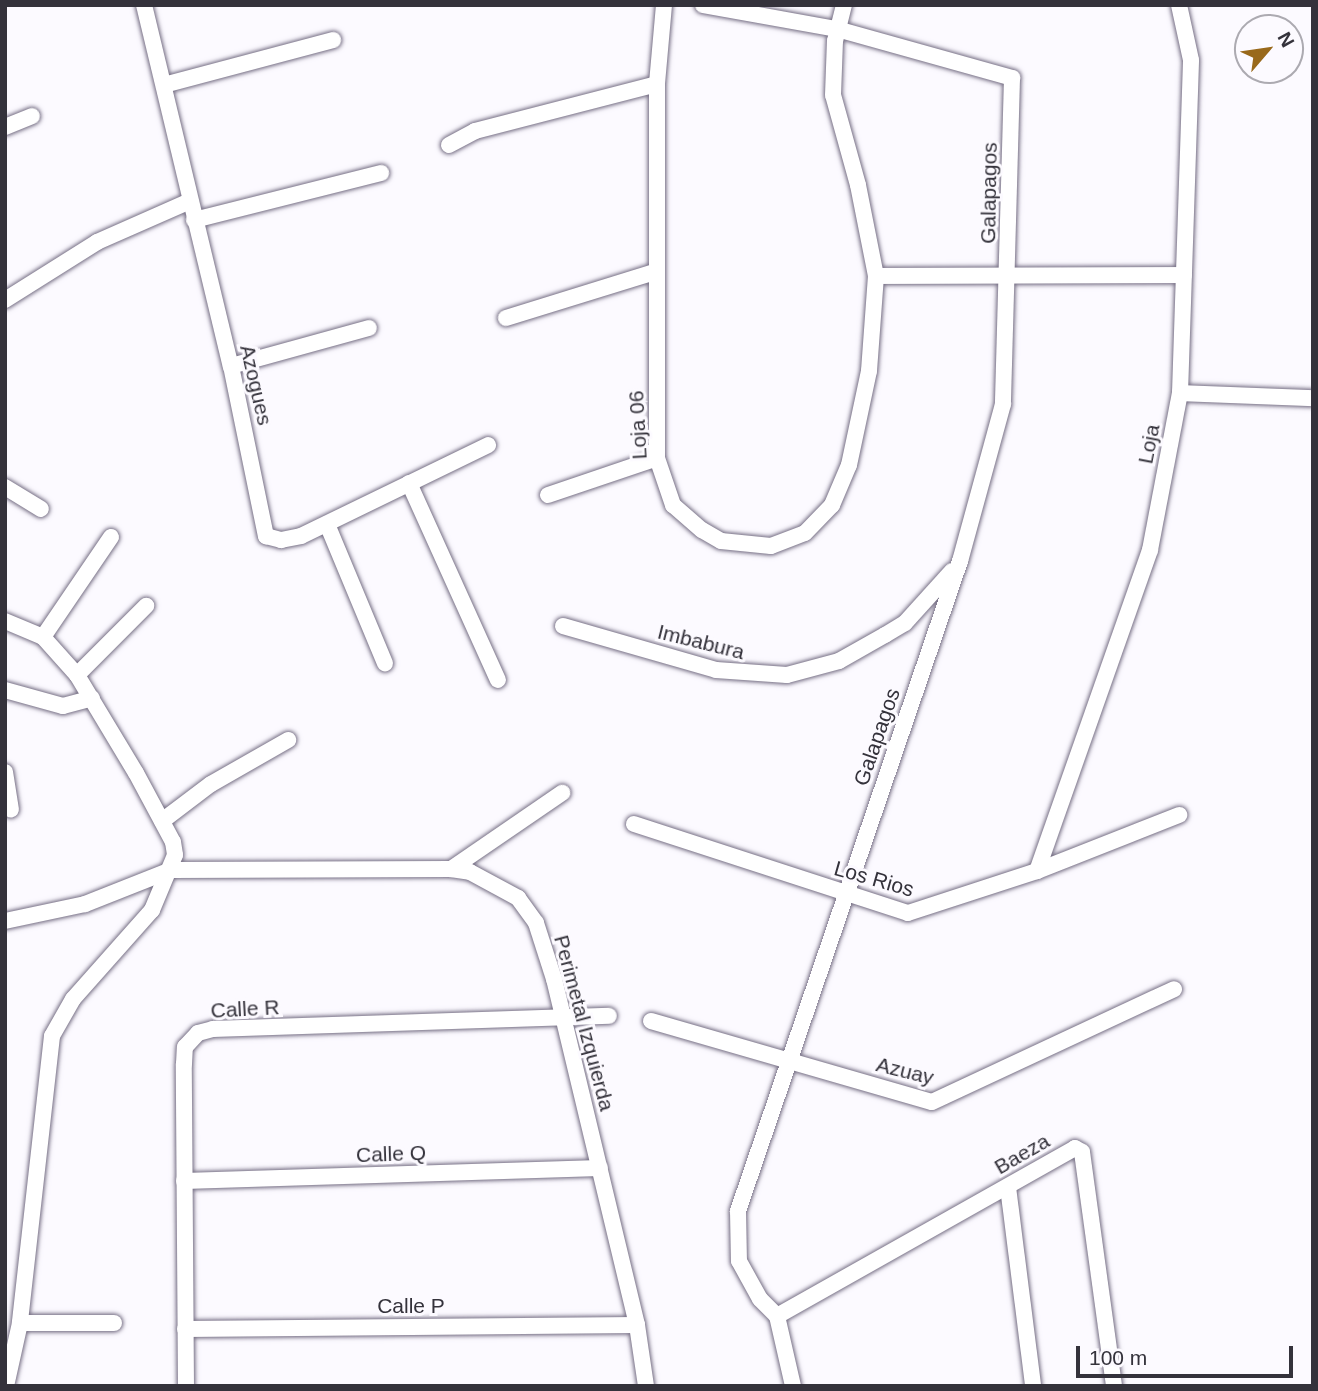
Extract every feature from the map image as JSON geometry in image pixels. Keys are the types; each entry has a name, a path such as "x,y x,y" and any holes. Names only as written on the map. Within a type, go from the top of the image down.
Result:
{"street":[{"name":"Azogues","path":"145,5 194,220 231,366 266,536 281,540 327,524 488,445"},
{"name":"Loja 06","path":"664,5 657,84 657,458 673,505 722,541 771,546 805,533 832,505 849,465 869,371 876,275"},
{"path":"703,5 837,29"},
{"path":"844,5 837,29 833,95 866,218 876,275 1184,275"},
{"name":"Loja","path":"1037,871 1150,550 1180,393 1191,60 1179,5"},
{"name":"Galapagos","path":"793,1386 777,1316 746,1277 737,1233 738,1211 960,561 1005,393 1009,275 1012,78 837,29"},
{"path":"164,85 333,40"},
{"path":"449,145 475,131 657,84"},
{"path":"5,127 32,117"},
{"path":"194,220 381,173"},
{"path":"8,294 97,242 190,201"},
{"path":"506,318 655,272"},
{"path":"231,366 369,328"},
{"path":"1180,393 1313,398"},
{"path":"548,495 657,458"},
{"path":"409,483 498,680"},
{"path":"5,486 41,509"},
{"path":"327,524 385,663"},
{"path":"43,637 111,537"},
{"name":"Imbabura","path":"563,626 716,670 787,675 839,661 905,623 960,561"},
{"path":"77,675 146,606"},
{"path":"5,621 43,637 77,675 173,842 171,870 152,910 72,999 52,1036 20,1322 6,1386"},
{"path":"5,690 62,706 92,698"},
{"path":"162,821 211,784 288,740"},
{"path":"5,772 11,810"},
{"path":"451,869 562,793"},
{"name":"Los Rios","path":"634,824 846,894 916,913 1037,871 1179,815"},
{"name":"Perimetal Izquierda","path":"171,870 451,869 493,882 524,906 536,923 563,1021 637,1325 646,1386"},
{"path":"5,921 85,904 171,870"},
{"name":"Azuay","path":"651,1021 932,1102 1174,989"},
{"name":"Calle R","path":"186,1386 185,1047 198,1033 213,1029 563,1021 609,1016"},
{"name":"Baeza","path":"777,1316 1075,1149 1082,1153 1114,1386"},
{"name":"Calle Q","path":"184,1181 600,1168"},
{"path":"1007,1186 1033,1386"},
{"path":"20,1322 114,1323"},
{"name":"Calle P","path":"185,1329 637,1325"}]}
